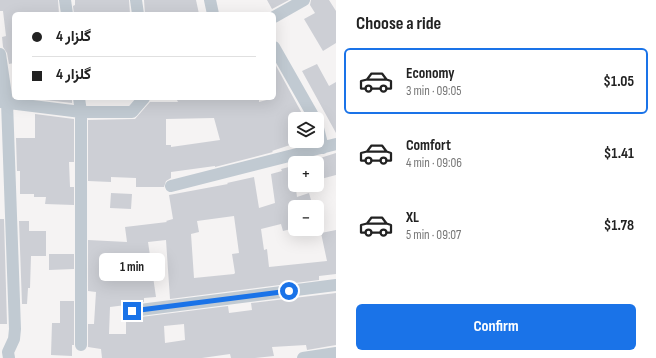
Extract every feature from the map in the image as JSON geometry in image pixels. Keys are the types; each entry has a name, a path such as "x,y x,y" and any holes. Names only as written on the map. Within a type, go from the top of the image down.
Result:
{"street":[{"path":"66,0 68,12"},
{"path":"136,0 138,12"},
{"path":"210,0 213,12"},
{"path":"276,16 304,0"},
{"path":"276,51 311,112"},
{"path":"0,54 4,102 15,329 14,339 8,352 8,358"},
{"path":"79,100 81,112 81,345"},
{"path":"4,102 81,112 132,112 142,100"},
{"path":"324,148 336,144"},
{"path":"171,186 323,148"},
{"path":"132,311 336,285"},
{"path":"303,358 336,353"}],"building":[{"path":"0,0 58,0 59,12 12,12 12,63 9,64 7,53 3,47 2,37 6,36 3,11 0,11"},
{"path":"75,0 129,0 130,12 74,12 73,6 75,5"},
{"path":"144,0 196,0 199,12 145,12"},
{"path":"267,0 289,0 272,9"},
{"path":"311,0 329,0 336,11 336,43 323,51 304,19 315,13 310,5"},
{"path":"317,64 329,86 336,82 336,133 302,71"},
{"path":"276,66 301,112 288,112 288,146 272,151 273,152 215,167 171,172 171,178 166,181 164,187 136,187 136,178 111,177 111,182 88,181 88,120 135,119 150,102 178,102 177,100 259,100 259,102 276,100","holes":["214,118 220,140 171,147 171,145 166,145 166,119"]},
{"path":"45,100 72,100 72,103"},
{"path":"35,114 74,119 74,162 69,162 70,187 74,187 74,205 45,204 46,197 34,197 34,194 20,194 20,171 17,171 16,138 35,138"},
{"path":"336,153 336,175 324,178 324,157"},
{"path":"288,167 288,192 296,192 297,197 309,193 311,200 288,200 288,230 283,231 281,224 261,229 264,250 267,249 269,267 327,261 322,236 324,236 324,232 336,230 336,274 319,276 319,280 170,299 166,240 148,242 156,297 144,298 144,302 131,304 126,307 126,305 110,307 109,334 126,334 126,315 129,318 133,318 228,306 229,313 252,310 251,303 336,293 336,345 307,350 306,345 272,347 274,356 255,358 231,358 230,354 202,358 102,358 101,349 88,347 88,324 94,324 96,292 88,291 88,240 127,242 125,227 167,222 166,221 173,219 169,195 228,184 227,183 254,177 259,208 275,203 271,174 282,171 281,169","holes":["234,216 239,253 232,254 234,274 194,278 191,234 199,232 197,221","184,324 185,340 165,343 164,326"]},
{"path":"111,193 132,194 131,209 110,208"},
{"path":"0,219 4,219 7,324 0,324"},
{"path":"19,221 29,221 29,231 46,231 46,256 31,256 30,288 28,288 27,304 22,304"},
{"path":"49,254 74,254 74,269 49,270"},
{"path":"60,301 74,301 74,345 72,345 72,356 51,355 52,323 60,323"}],"route":[{"path":"132,311 289,291"}]}
